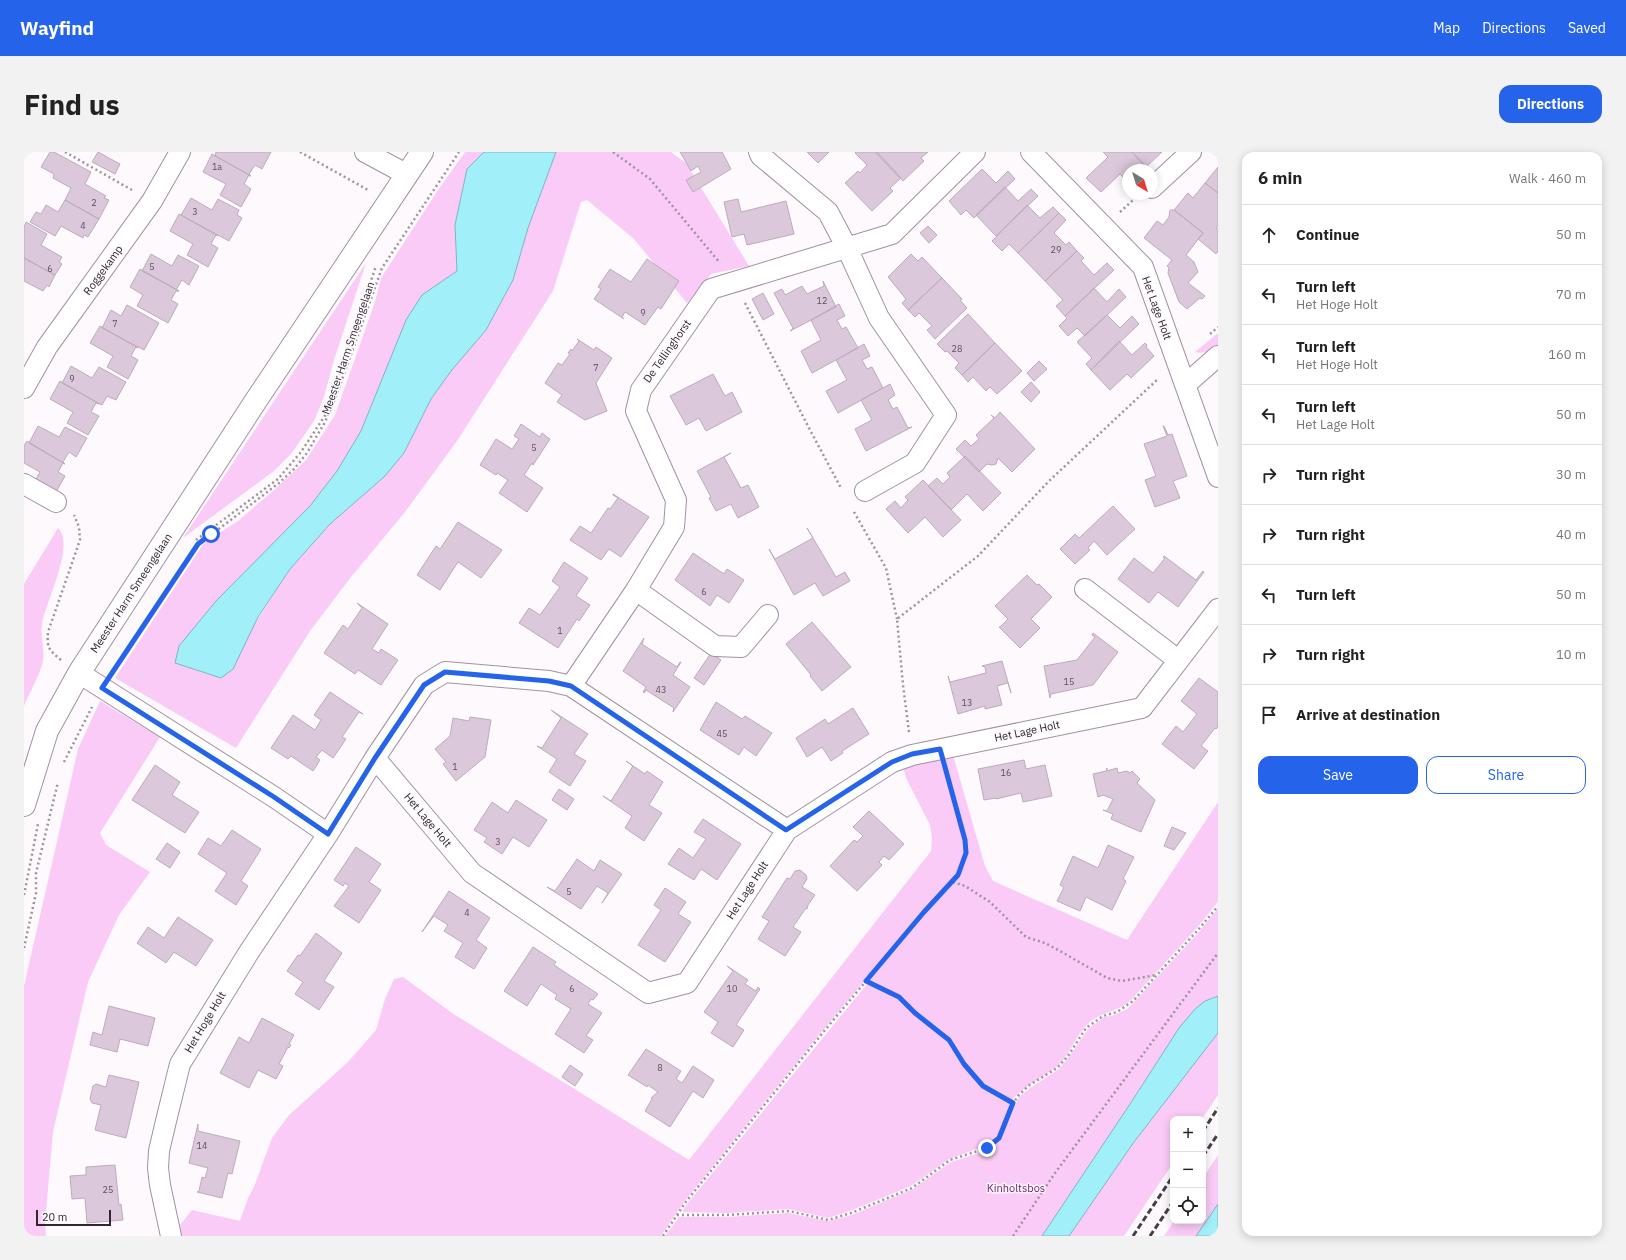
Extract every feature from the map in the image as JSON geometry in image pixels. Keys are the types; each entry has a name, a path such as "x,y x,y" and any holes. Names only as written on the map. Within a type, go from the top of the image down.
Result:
{"street":[{"name":"Roggekamp","path":"24,388 47,347 152,201 180,152"},
{"path":"365,152 406,174"},
{"name":"Meester Harm Smeengelaan","path":"24,805 47,731 70,667 422,152"},
{"path":"759,152 761,156 828,212 847,248 879,318 946,415 915,463 865,491"},
{"name":"De Tellinghorst","path":"571,686 636,590 674,527 676,500 636,412 641,390 711,289 892,234 975,152"},
{"name":"Het Lage Holt","path":"1031,152 1142,267 1218,477"},
{"path":"1158,182 1191,152"},
{"path":"1184,385 1218,356"},
{"path":"24,484 56,502"},
{"path":"1085,589 1178,660"},
{"path":"636,590 715,646 741,647 768,615"},
{"name":"Het Lage Holt","path":"375,758 472,873 648,992 687,983 786,830 892,762 912,754 1142,708 1218,609"},
{"path":"70,667 274,797 328,834"},
{"name":"Het Hoge Holt","path":"171,1236 160,1185 158,1168 159,1151 180,1064 249,952 328,834 375,758 424,685 445,672 549,681 571,686 786,830"}],"path":[{"path":"64,152 152,201"},
{"path":"300,152 371,192"},
{"path":"62,767 102,688 198,544 279,483 294,469 307,453 325,422 335,399 382,268 459,152"},
{"path":"613,152 650,179 734,281 844,493"},
{"name":"Meester Harm Smeengelaan","path":"195,540 278,479 301,452 326,414 376,265"},
{"path":"897,619 978,556 1049,481 1177,362"},
{"path":"56,502 72,511 77,520 80,540 48,632 48,645 50,651 70,667"},
{"path":"854,510 886,568 897,619 903,685 912,754"},
{"path":"663,1236 690,1196 866,981 924,912 958,875 966,853 965,840 940,749"},
{"path":"24,948 36,893 36,873 60,774"},
{"path":"24,894 26,877 38,822"},
{"path":"953,882 965,886 990,902 1026,937 1055,948 1106,978 1122,981 1156,975"},
{"path":"677,1215 727,1215 789,1211 828,1220 851,1213 912,1188 950,1160 978,1152 993,1144 999,1138 1013,1103 1018,1096 1028,1086 1057,1068 1068,1056 1086,1028 1103,1016 1112,1014 1126,1007 1198,930 1218,906"},
{"path":"1013,1236 1055,1173 1218,953"},
{"path":"866,981 899,997 915,1013 949,1040 964,1064 983,1086 1013,1103"}],"green space":[{"path":"465,152 484,152 467,169 455,225 457,271 422,295 406,320 361,431 337,471 310,506 179,646 175,663 220,678 290,569 330,524 384,477 404,453 431,399 451,371 486,330 513,280 528,228 556,152 671,152 686,163 749,266 711,274 687,303 634,239 587,200 581,202 553,291 457,441 405,512 351,577 310,631 236,748 115,678 204,543 238,521 306,460 335,415 375,302 381,278 438,190"},
{"path":"366,263 334,360 324,397 314,421 291,454 274,471 183,538"},
{"path":"1218,333 1218,345 1207,352 1195,352"},
{"path":"58,528 63,536 64,547 58,574 42,624 43,661 24,706 24,584"},
{"path":"100,701 160,737 100,833 106,845 150,872 119,915 88,982 53,1132 45,1223 46,1236 24,1236 24,986 78,749"},
{"path":"953,755 985,866 993,881 1127,940 1218,802 1218,902 1196,929 1131,1000 1117,1009 1094,1019 1088,1024 1078,1036 1066,1056 1056,1067 1017,1094 1012,1100 984,1084 965,1063 950,1039 900,996 869,981 926,913 960,876 968,853 967,839 944,757"},
{"path":"941,758 963,840 964,853 953,882 923,911 824,1029 684,1202 661,1236 182,1236 180,1225 192,1210 240,1221 272,1138 289,1115 347,1063 376,1030 385,999 394,979 403,977 452,1013 689,1160 931,851 932,838 930,825 906,778 903,767"},
{"name":"Kinholtsbos","path":"1218,908 1218,996 1211,998 1179,1028 1042,1236 665,1236 679,1217 728,1217 788,1213 828,1221 852,1215 913,1189 951,1162 979,1153 994,1145 1000,1139 1019,1097 1059,1069 1088,1029 1104,1017 1112,1016 1127,1009 1199,932"},
{"path":"867,984 891,994 905,1005 947,1042 962,1065 982,1087 1009,1103 1010,1105 997,1137 992,1142 977,1149 949,1159 911,1186 850,1211 828,1218 789,1209 727,1213 683,1212 687,1204"},
{"path":"1218,1033 1218,1095 1204,1116 1170,1116 1170,1167 1124,1236 1069,1236 1134,1142"},
{"path":"1218,1155 1218,1236 1164,1236 1172,1224 1206,1224 1206,1173"}],"water":[{"path":"484,152 556,152 528,228 513,280 486,330 451,371 431,399 404,453 384,477 330,524 290,569 258,617 233,669 221,678 175,663 179,646 216,601 310,506 337,471 361,431 406,320 422,295 457,271 455,225 467,169"},
{"path":"1218,996 1218,1033 1134,1142 1069,1236 1042,1236 1179,1028 1195,1009 1205,1001"},
{"path":"1218,1204 1218,1236 1196,1236 1204,1224 1206,1224 1206,1221"}],"building":[{"path":"50,152 54,152 91,172 85,184 106,196 104,198 109,200 99,219 65,200 71,188 53,178 54,174 41,167"},
{"path":"98,152 120,164 115,174 92,162"},
{"path":"216,152 271,152 262,169 255,165 249,174 251,176 215,156"},
{"path":"680,152 722,152 731,169 693,192 686,180 701,172 698,166 691,171"},
{"path":"807,152 829,152 818,163"},
{"path":"877,152 901,178 890,188 893,191 872,211 845,183 858,171 860,173 867,165 855,153"},
{"path":"928,152 921,158 924,161 903,181 876,153"},
{"path":"1103,152 1132,152 1143,164 1122,164 1122,176 1120,174 1101,192 1086,178 1108,157"},
{"path":"1132,152 1162,152 1149,164 1143,164"},
{"path":"212,154 251,176 249,175 244,184 251,189 241,207 220,195 226,184 203,172"},
{"path":"1218,167 1218,193 1205,183"},
{"path":"982,169 996,183 1008,171 1015,179 974,218 966,210 961,215 949,201"},
{"path":"1205,183 1218,193 1218,226 1216,228 1218,229 1218,251 1216,254 1198,239 1203,233 1174,210 1188,193 1193,198"},
{"path":"1005,187 1018,201 1031,189 1038,196 996,236 976,215"},
{"path":"191,198 212,210 218,199 239,210 237,215 242,218 229,241 181,215"},
{"path":"738,199 741,212 786,201 794,234 747,245 744,234 732,237 724,202"},
{"path":"65,200 99,219 88,237 84,235 83,238 61,226 55,236 30,222 36,212 41,214 46,205 58,212"},
{"path":"1027,205 1040,218 1053,207 1059,213 1018,253 1009,244 1002,251 992,241"},
{"path":"1170,210 1174,210 1203,233 1186,255 1194,262 1198,272 1188,283 1205,296 1202,299 1200,298 1187,309 1179,302 1168,273 1169,268 1167,266 1172,260 1144,238 1157,221 1163,225 1169,217"},
{"path":"1059,213 1066,220 1054,233 1066,245 1069,242 1077,251 1045,281 1018,253"},
{"path":"179,214 218,236 216,235 211,244 218,248 208,267 187,255 193,244 170,231"},
{"path":"26,222 47,234 41,245 62,257 59,262 62,264 55,275 24,258 24,227"},
{"path":"928,226 937,235 929,243 920,233"},
{"path":"1077,251 1084,258 1081,261 1094,275 1107,263 1114,270 1065,316 1056,306 1063,300 1045,281"},
{"path":"151,254 172,266 178,255 199,266 189,285 182,280 176,290 142,271"},
{"path":"911,254 918,261 922,257 942,278 908,310 902,303 906,299 888,277"},
{"path":"24,258 55,275 49,287 47,285 43,291 24,281"},
{"path":"647,259 679,281 661,309 658,307 645,325 625,312 622,317 624,319 594,299 601,289 598,287 610,269 631,282"},
{"path":"140,269 179,291 176,291 171,300 178,304 168,323 137,306 143,295 130,287"},
{"path":"942,278 962,299 960,300 967,308 935,339 927,330 932,326 919,313 915,317 908,310"},
{"path":"823,281 836,307 790,331 793,328 774,293 782,289 785,295 802,286 807,294 824,286"},
{"path":"1094,288 1107,302 1119,289 1126,297 1085,336 1077,328 1068,336 1059,326 1067,318 1065,316"},
{"path":"763,293 774,314 763,320 752,299"},
{"path":"839,304 845,316 837,320 842,329 846,327 858,348 812,373 801,351 821,340 811,320"},
{"path":"127,305 159,323 144,350 102,328 111,310 121,316"},
{"path":"968,314 995,343 962,375 955,368 959,363 947,351 945,352 937,344"},
{"path":"1107,315 1120,328 1132,316 1139,324 1091,370 1086,364 1092,358 1077,342"},
{"path":"100,326 138,348 136,347 131,356 138,360 128,379 107,367 113,356 90,343"},
{"path":"577,339 594,350 596,347 612,358 596,383 607,411 585,420 557,402 562,395 545,383 558,363 562,365 570,354 568,353 571,349 572,351 579,341"},
{"path":"1119,341 1132,355 1145,343 1147,345 1146,347 1154,356 1131,378 1127,374 1110,390 1091,370"},
{"path":"995,343 1022,371 997,394 990,387 986,391 973,377 968,382 962,375"},
{"path":"864,344 870,356 862,360 867,369 872,367 883,388 838,413 826,391 847,380 836,360"},
{"path":"1039,361 1047,369 1034,381 1027,373"},
{"path":"71,366 92,378 99,367 126,382 116,400 107,396 102,405 62,383"},
{"path":"713,374 725,396 732,392 742,412 706,431 699,418 686,425 670,396"},
{"path":"60,381 99,404 96,403 91,412 99,416 88,435 67,423 73,412 50,399"},
{"path":"1031,382 1040,392 1031,402 1021,392"},
{"path":"890,384 895,395 888,400 893,409 897,407 908,428 912,427 866,451 855,429 872,420 861,400"},
{"path":"1000,412 1035,449 1012,472 998,458 996,464 987,464 979,472 956,449 965,440 971,446 979,439 976,435 994,418 991,415 995,418"},
{"path":"521,424 540,437 542,433 550,439 533,465 532,463 524,475 543,488 527,512 499,493 508,480 497,473 496,475 480,465 496,439 512,449 519,439 514,436"},
{"path":"38,426 59,437 65,427 87,438 76,457 69,452 63,462 65,464 29,443"},
{"path":"1163,426 1168,435 1172,434 1187,476 1173,481 1180,498 1155,507 1145,480 1156,476 1144,444 1167,436"},
{"path":"27,441 65,464 63,463 58,472 65,476 55,494 34,483 40,472 24,463 24,446"},
{"path":"731,453 724,457 741,488 748,485 759,507 738,518 731,504 716,511 709,498 711,497 697,471"},
{"path":"965,456 1001,493 983,511 967,494 951,510 928,486 937,478 943,484 950,477 947,473"},
{"path":"923,480 961,520 943,537 925,517 908,533 886,509 895,501 901,508 908,500 905,497"},
{"path":"613,494 649,517 621,557 609,549 601,560 570,540 580,526 591,533 608,508 610,509 618,498"},
{"path":"1113,506 1135,529 1107,555 1094,541 1088,548 1090,550 1075,564 1060,549 1075,534 1079,538"},
{"path":"458,522 502,550 481,578 458,562 440,590 417,575 436,546 440,549"},
{"path":"813,538 836,577 845,572 850,581 823,596 815,583 794,595 769,549 775,559"},
{"path":"693,553 724,574 727,569 744,580 729,603 717,595 710,606 675,580"},
{"path":"1164,556 1196,580 1203,571 1204,572 1178,607 1158,592 1149,603 1118,579 1134,558 1153,573 1165,558 1163,557"},
{"path":"564,562 588,578 576,596 590,605 579,621 577,619 558,648 519,623 529,608 540,615 560,587 552,581"},
{"path":"1027,575 1052,597 1031,619 1040,628 1020,648 999,627 1008,619 995,606"},
{"path":"357,603 388,624 372,649 379,653 381,649 398,660 381,685 358,670 355,674 324,653 343,625 348,629 362,608"},
{"path":"812,622 851,667 822,691 786,644"},
{"path":"1093,633 1118,652 1093,685 1051,694 1050,698 1044,666 1077,660 1095,637 1092,635"},
{"path":"644,638 642,644 677,667 681,662 673,675 690,687 673,712 674,708 646,690 644,693 643,692 646,687 623,671"},
{"path":"711,653 721,660 704,685 694,678"},
{"path":"1002,661 1011,693 1008,683 997,686 1002,705 985,709 985,706 958,714 948,676 950,682 986,673 985,667 982,666"},
{"path":"1199,678 1218,692 1218,727 1216,729 1215,728 1201,746 1208,751 1194,769 1162,744 1176,726 1183,732 1197,714 1181,701"},
{"path":"330,692 363,714 359,712 342,737 346,739 333,758 322,750 316,757 320,760 313,771 291,756 288,759 271,748 293,715 315,730 321,720 314,715"},
{"path":"716,702 742,719 745,716 772,733 756,756 744,747 739,755 700,730"},
{"path":"853,708 869,734 842,751 843,753 831,761 822,747 807,757 796,738 825,719 828,724"},
{"path":"551,710 588,734 574,754 586,761 570,786 549,772 557,759 537,746 542,748 561,718"},
{"path":"470,717 491,720 485,757 456,781 443,764 446,762 435,749 450,736 453,718 469,721"},
{"path":"1024,760 1026,769 1045,765 1052,796 1023,802 1021,793 996,799 984,800 978,769"},
{"path":"626,761 645,774 647,771 663,782 649,805 662,813 644,841 625,828 632,816 603,796 611,801 633,766"},
{"path":"155,765 180,782 172,795 199,812 185,833 132,800"},
{"path":"1107,768 1107,771 1117,768 1118,773 1127,771 1130,773 1132,771 1140,779 1137,783 1155,800 1141,832 1111,819 1113,814 1103,810 1107,811 1113,799 1103,795 1098,797 1093,774 1106,771"},
{"path":"559,789 574,799 567,810 552,800"},
{"path":"516,800 547,820 529,847 513,837 502,854 484,842 487,838 474,830 492,802 508,813"},
{"path":"869,811 904,844 889,860 884,856 879,862 882,865 857,891 830,866 854,840 857,842 863,836 853,827"},
{"path":"703,819 741,844 717,880 701,869 694,880 668,864 679,848 693,858 706,839 694,832"},
{"path":"1172,827 1186,833 1174,850 1164,846"},
{"path":"232,830 261,849 241,881 248,886 236,905 215,891 227,873 198,854 208,838 221,846"},
{"path":"167,843 180,852 170,868 156,859"},
{"path":"1108,845 1134,857 1123,879 1126,881 1112,910 1086,897 1080,911 1057,901 1064,887 1060,885 1073,856 1098,868"},
{"path":"356,847 381,864 369,882 381,890 359,923 334,906 349,886 345,883 343,886 334,880"},
{"path":"577,859 594,871 600,860 622,874 602,903 608,893 597,886 581,909 547,887 555,891"},
{"path":"800,870 806,875 807,879 802,887 815,895 807,909 806,908 793,927 801,932 785,956 758,939 769,921 762,917 787,878 790,879 795,871"},
{"path":"665,888 686,902 678,914 691,922 665,962 638,945 661,910 654,905"},
{"path":"449,891 490,918 476,940 487,948 474,969 455,957 463,943 444,931 448,925 434,916 422,932"},
{"path":"178,917 213,940 196,966 174,952 166,963 137,943 148,927 164,938"},
{"path":"316,933 342,953 324,981 334,987 319,1010 295,994 303,982 287,971 298,955 300,956"},
{"path":"533,947 556,962 554,965 598,994 593,1000 591,999 588,1004 602,1013 586,1036 593,1040 584,1053 555,1034 571,1009 555,999 557,995 541,984 527,1006 504,991"},
{"path":"727,966 748,980 745,984 756,991 758,987 760,989 736,1025 744,1030 733,1047 711,1033 718,1022 704,1012 733,971"},
{"path":"109,1006 155,1018 148,1046 120,1039 117,1052 90,1045 93,1032 102,1035"},
{"path":"262,1018 294,1035 289,1044 291,1045 289,1048 288,1047 279,1064 283,1066 276,1079 258,1070 249,1088 220,1073 239,1037 249,1043"},
{"path":"646,1049 681,1071 676,1079 682,1083 693,1066 714,1080 703,1098 693,1091 670,1127 645,1111 652,1099 651,1098 658,1092 628,1075"},
{"path":"570,1065 583,1074 575,1086 562,1077"},
{"path":"109,1075 139,1082 126,1138 95,1130 101,1105 92,1103 90,1099 93,1086 96,1084 106,1087"},
{"path":"198,1124 198,1131 240,1141 232,1174 228,1173 222,1198 197,1192 199,1191 202,1177 205,1178 208,1168 189,1163"},
{"path":"115,1165 119,1205 121,1204 123,1220 87,1223 85,1198 72,1199 70,1176 86,1175 86,1167"}],"railway":[{"path":"1206,1126 1218,1108"},
{"path":"1206,1152 1218,1134"},
{"path":"1133,1236 1170,1180"},
{"path":"1150,1236 1170,1206"}],"route":[{"path":"211,534 198,544 102,688 274,797 328,834 375,758 424,685 445,672 549,681 571,686 786,830 892,762 912,754 940,749 965,840 966,853 963,864 958,875 924,912 866,981 899,997 915,1013 949,1040 964,1064 983,1086 1013,1103 1009,1117 999,1138 987,1148"}]}
